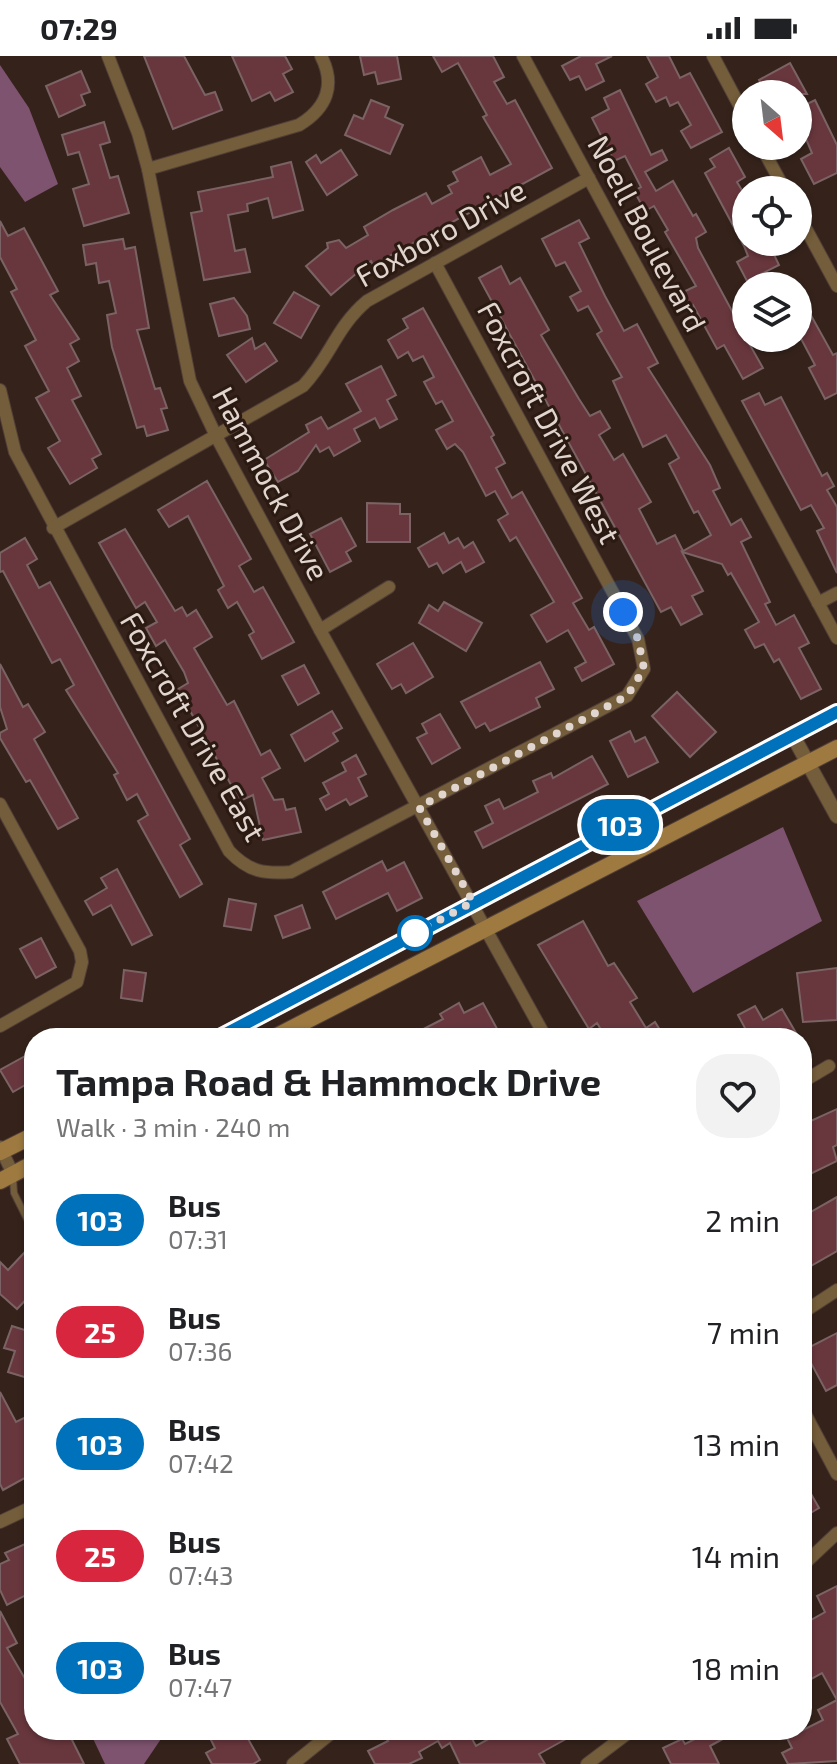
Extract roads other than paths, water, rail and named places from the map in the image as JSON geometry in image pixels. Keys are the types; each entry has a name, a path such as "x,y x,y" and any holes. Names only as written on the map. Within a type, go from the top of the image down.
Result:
{"main road":[{"path":"237,1028 837,712"},
{"path":"292,1028 837,748"},
{"path":"1,1150 24,1140"}],"street":[{"name":"Hammock Drive","path":"108,56 138,133 148,169 190,381 217,438 320,630 487,926 541,1028"},
{"path":"148,169 299,125 314,116 324,104 329,87 329,71 321,56"},
{"name":"Noell Boulevard","path":"523,56 837,638"},
{"path":"713,56 732,92"},
{"name":"Foxboro Drive","path":"53,528 217,438 303,386 316,372 347,317 367,301 589,178"},
{"path":"812,240 837,286"},
{"name":"Foxcroft Drive West","path":"419,807 627,696 644,669 638,639 435,263"},
{"name":"Foxcroft Drive East","path":"0,390 15,452 53,528 229,851 241,863 261,874 291,872 419,807"},
{"path":"320,630 389,587"},
{"path":"818,603 837,593"},
{"path":"793,736 837,816"},
{"path":"0,804 80,951 82,962 77,982 0,1026"},
{"path":"812,1076 829,1066"},
{"path":"1,1150 7,1177"},
{"path":"812,1306 837,1290"},
{"path":"812,1427 837,1474"},
{"path":"0,1522 24,1511"},
{"path":"812,1557 837,1533"},
{"path":"293,1764 323,1740"},
{"path":"587,1764 619,1740"}],"lane":[{"path":"7,1177 24,1213"}]}
